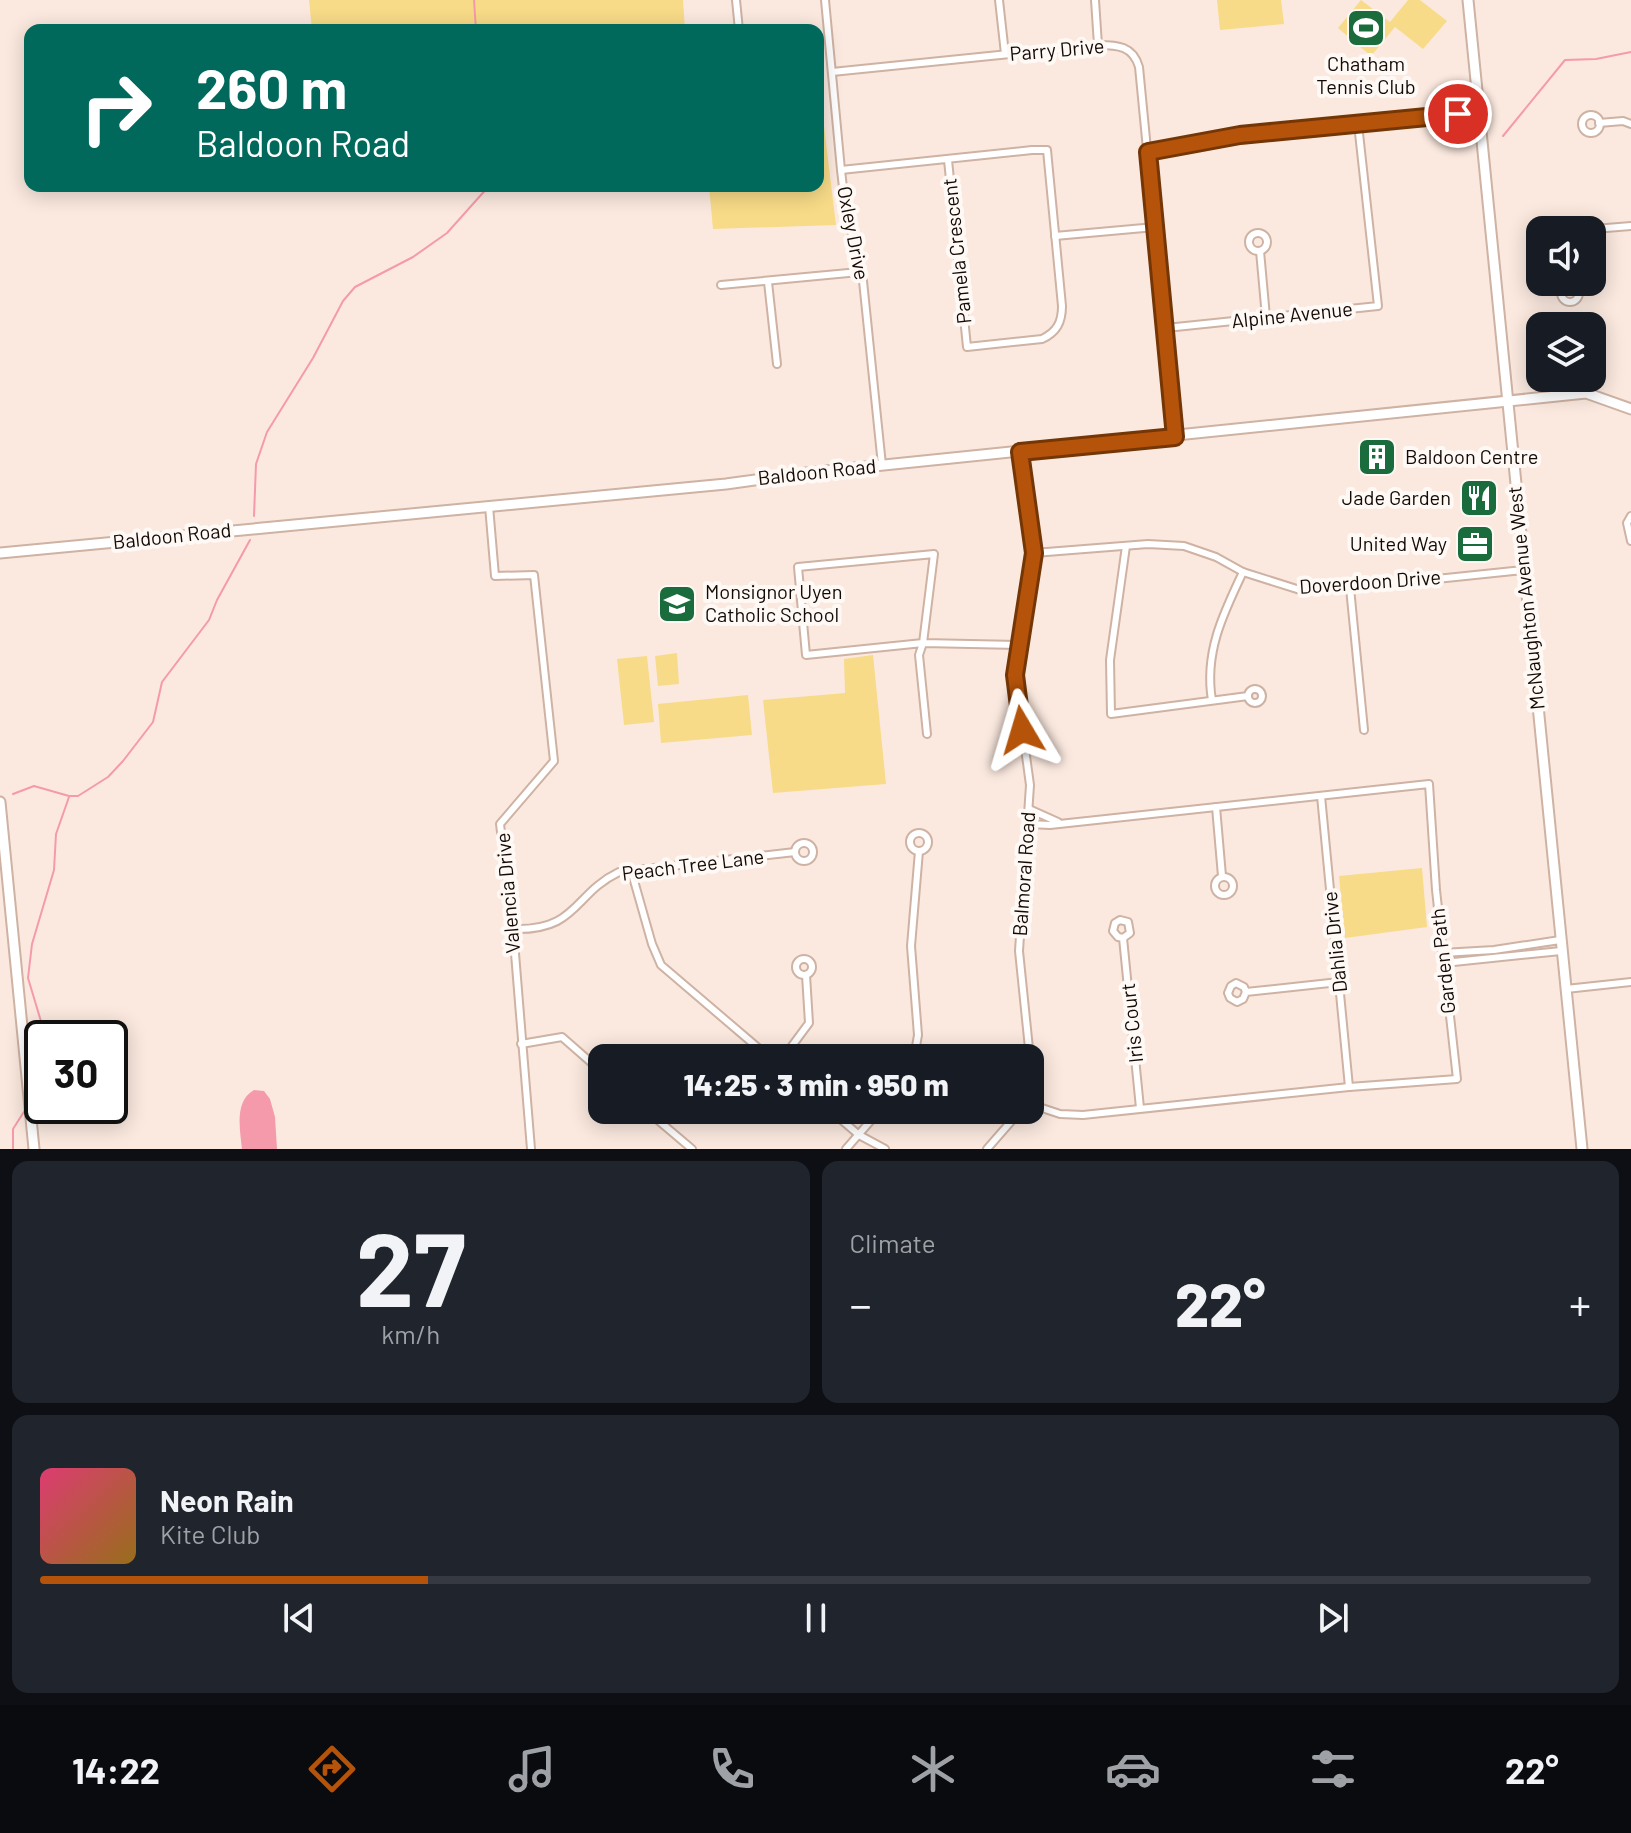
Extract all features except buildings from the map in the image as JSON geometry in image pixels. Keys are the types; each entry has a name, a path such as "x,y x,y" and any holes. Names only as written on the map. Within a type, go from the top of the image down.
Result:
{"street":[{"path":"736,0 738,24"},
{"name":"Oxley Drive","path":"825,0 841,170 863,281 882,465"},
{"path":"999,0 1005,54"},
{"path":"1095,0 1098,45"},
{"name":"McNaughton Avenue West","path":"1468,0 1582,1149"},
{"name":"Parry Drive","path":"832,72 1098,45 1124,47 1138,61 1175,437"},
{"path":"1148,152 1240,135 1478,112"},
{"path":"1599,123 1623,121 1631,124"},
{"name":"Alpine Avenue","path":"1166,328 1378,306 1358,124"},
{"path":"841,170 1047,150 1055,236 1155,227"},
{"name":"Pamela Crescent","path":"948,160 967,347 1042,339 1059,326 1062,306 1055,236"},
{"path":"1606,228 1631,226"},
{"path":"1260,251 1266,317"},
{"path":"721,285 859,272"},
{"path":"768,282 777,364"},
{"name":"Baldoon Road","path":"0,553 726,484 882,465 1586,393 1631,409"},
{"name":"Balmoral Road","path":"1020,452 1034,553 1015,675 1030,785 1019,951 1028,1044"},
{"name":"Valencia Drive","path":"489,506 495,576 534,575 554,761 500,824 513,929 531,1149"},
{"path":"1631,516 1627,523 1631,541"},
{"path":"1126,546 1110,660 1111,714 1248,696"},
{"name":"Doverdoon Drive","path":"1034,553 1126,546 1184,546 1216,557 1243,572 1300,590 1350,588 1523,570"},
{"path":"927,734 919,655 923,643 934,554 798,567 806,655 923,643 1019,645"},
{"path":"1212,700 1210,662 1221,621 1243,572"},
{"path":"1350,588 1364,730"},
{"name":"Garden Path","path":"1028,824 1050,825 1429,784 1442,953 1457,1079 1069,1115 1044,1108"},
{"name":"Dahlia Drive","path":"1321,796 1349,1087"},
{"path":"0,802 34,1149"},
{"path":"1216,807 1222,876"},
{"name":"Garden Path","path":"1029,809 1058,822"},
{"path":"916,1044 911,946 919,851"},
{"name":"Peach Tree Lane","path":"513,929 528,930 555,923 569,915 607,878 631,870 795,852"},
{"path":"631,870 661,965 754,1044"},
{"name":"Iris Court","path":"1123,938 1140,1108"},
{"path":"1442,953 1494,950 1560,940"},
{"path":"1444,963 1561,951"},
{"path":"793,1044 809,1023 806,975"},
{"path":"1246,992 1339,982"},
{"path":"1566,989 1631,982"},
{"path":"521,1044 562,1037 588,1060"},
{"path":"663,1124 692,1149"},
{"path":"846,1124 885,1149"},
{"path":"846,1149 868,1124"},
{"path":"987,1149 1009,1124"}],"shaded area":[{"path":"309,0 683,0 685,24 311,24"},
{"path":"1217,0 1281,0 1284,24 1220,30"},
{"path":"1361,0 1390,22 1408,0 1420,0 1447,21 1423,49 1395,27 1371,56 1338,28"},
{"path":"824,126 836,225 713,229 710,192 824,192"},
{"path":"677,653 679,684 658,686 655,656"},
{"path":"873,655 886,784 773,793 763,700 845,693 844,659"},
{"path":"647,656 654,722 624,725 617,659"},
{"path":"748,695 752,735 661,743 658,704"},
{"path":"1422,868 1427,927 1345,938 1339,876"},
{"path":"254,1090 264,1091 270,1099 275,1117 277,1149 242,1149 241,1108 243,1101"}],"waterway":[{"path":"474,0 476,24"},
{"path":"1503,136 1565,60 1596,59 1631,52"},
{"path":"254,516 256,464 267,432 313,358 343,301 355,287 413,257 447,233 484,192"},
{"path":"13,794 34,786 78,796 108,777 123,761 153,722 162,682 209,620 250,540"},
{"path":"41,1020 28,978 32,944 54,870 56,834 69,797"},
{"path":"13,1149 13,1129 24,1112"}],"place":[{"name":"Chatham Tennis Club","path":"1366,28"},
{"name":"Baldoon Centre","path":"1377,457"},
{"name":"Jade Garden","path":"1479,498"},
{"name":"United Way","path":"1475,544"},
{"name":"Monsignor Uyen Catholic School","path":"677,604"}],"route":[{"path":"1022,730 1015,675 1034,553 1020,452 1175,437 1148,152 1240,135 1458,114"}]}
